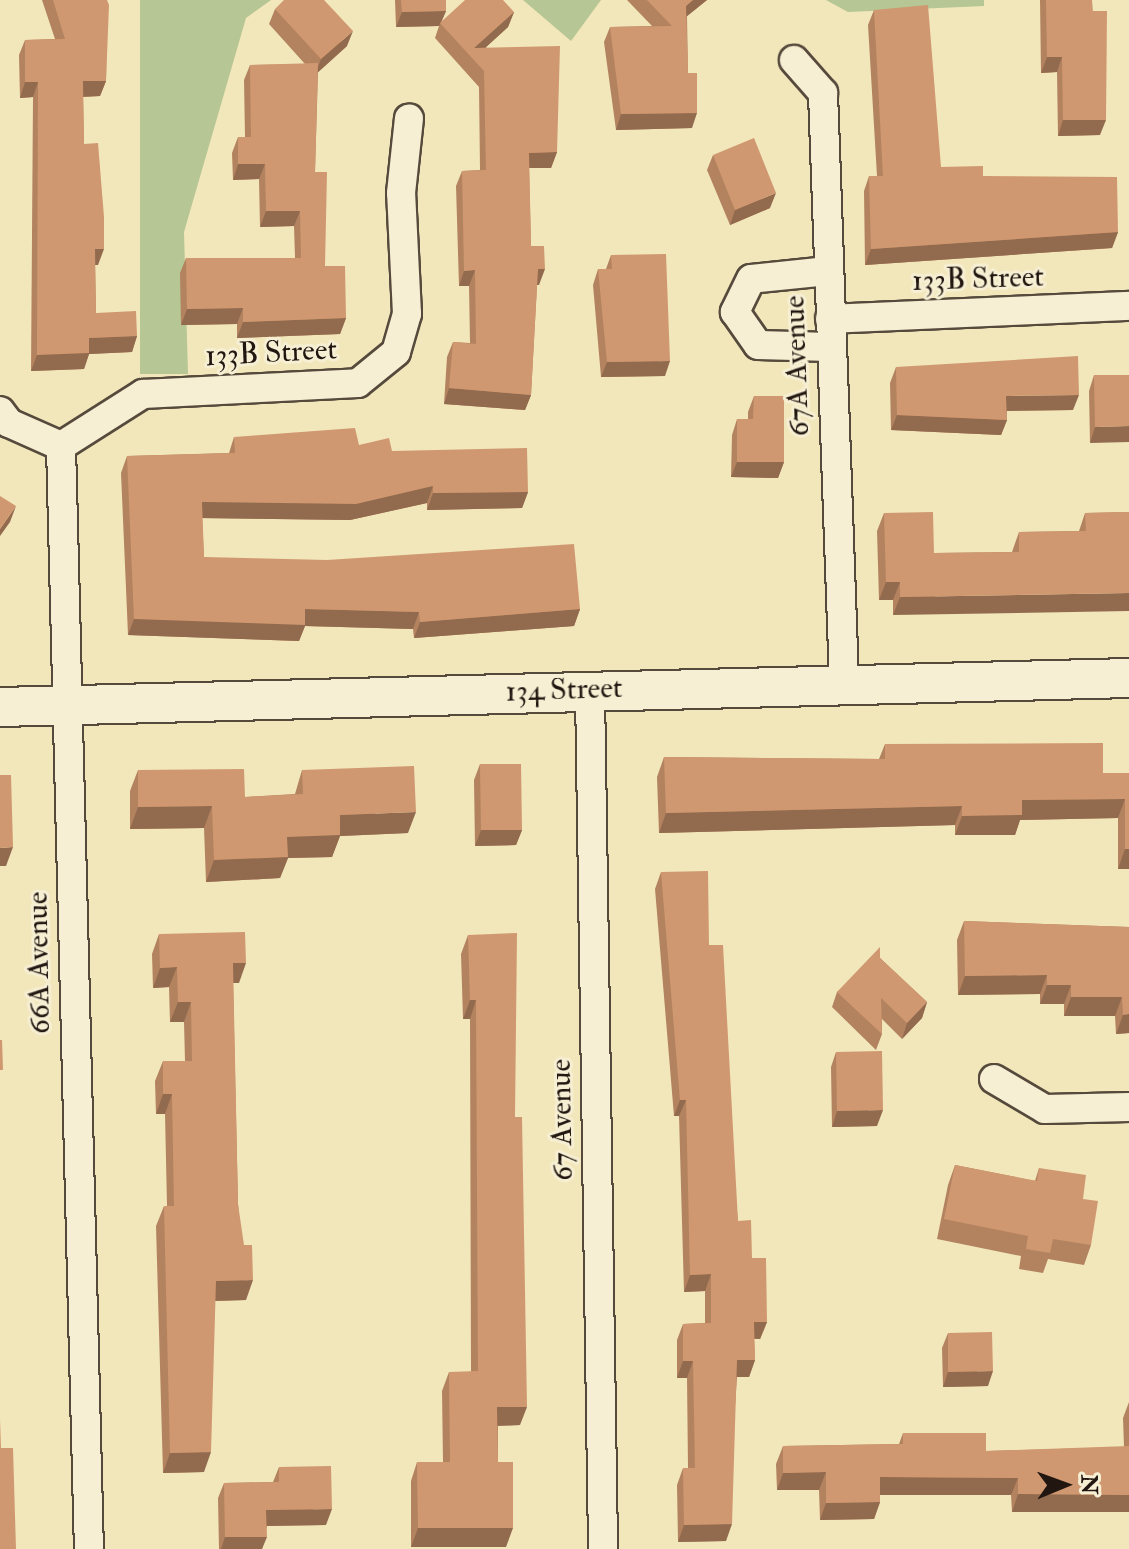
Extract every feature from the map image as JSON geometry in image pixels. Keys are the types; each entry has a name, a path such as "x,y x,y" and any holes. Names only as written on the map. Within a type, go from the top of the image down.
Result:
{"street":[{"name":"67A Avenue","path":"794,60 823,93 844,681"},
{"name":"133B Street","path":"61,446 143,394 358,383 396,352 407,314 401,193 409,118"},
{"name":"133B Street","path":"828,271 751,279 735,312 758,345 830,333 1129,306"},
{"path":"0,411 9,423 61,446"},
{"name":"66A Avenue","path":"61,446 89,1549"},
{"name":"134 Street","path":"0,707 844,681 1129,678"},
{"name":"67 Avenue","path":"590,690 603,1549"},
{"path":"994,1079 1045,1109 1129,1107"}],"green space":[{"path":"140,0 271,0 246,18 184,232 188,374 140,374"},
{"path":"523,0 601,0 571,41"},
{"path":"826,0 984,0 984,6 848,12"}],"building":[{"path":"53,0 107,0 109,5 106,81 83,81 84,144 98,143 104,217 104,249 95,249 96,313 136,311 137,336 89,338 89,353 37,355 38,82 25,82 25,40 65,39"},
{"path":"284,0 324,0 353,31 321,59 275,9"},
{"path":"401,0 446,0 446,11 402,12"},
{"path":"465,0 503,0 514,12 474,48 560,46 557,152 529,153 531,246 544,246 545,269 538,269 531,395 449,388 453,342 476,344 475,270 464,271 462,171 486,170 484,71 440,23"},
{"path":"647,0 693,0 686,6 688,73 697,73 697,113 621,114 610,27 672,26"},
{"path":"1046,0 1092,0 1092,11 1107,11 1106,120 1063,120 1062,57 1047,57"},
{"path":"928,5 941,167 983,166 983,176 1117,177 1118,232 871,249 869,176 883,176 874,10"},
{"path":"318,63 315,172 327,172 325,266 345,266 346,318 243,322 243,308 187,309 186,258 301,258 300,211 266,211 265,164 238,164 238,137 251,137 250,65"},
{"path":"754,138 776,193 735,210 713,155"},
{"path":"666,254 670,361 607,362 598,269 612,269 611,255"},
{"path":"1078,356 1079,395 1006,396 1007,420 897,415 896,367"},
{"path":"1094,375 1129,375 1129,426 1095,427"},
{"path":"754,396 784,396 784,462 737,462 737,419 753,419"},
{"path":"355,428 359,445 389,438 392,451 527,448 528,492 433,493 433,486 356,504 202,502 204,557 327,560 574,544 580,609 420,622 419,612 305,609 305,625 134,619 127,456 235,453 234,437"},
{"path":"0,496 16,506 0,529"},
{"path":"933,512 934,553 1019,552 1019,532 1086,531 1085,513 1129,512 1129,593 900,597 900,582 886,582 884,513"},
{"path":"1103,743 1103,773 1129,773 1129,849 1125,849 1125,799 1022,800 1022,815 962,816 962,806 666,813 664,757 885,759 885,744"},
{"path":"480,764 521,764 522,830 481,830"},
{"path":"414,766 416,812 340,815 340,835 287,837 288,857 214,860 212,806 138,807 138,770 244,769 245,797 303,794 302,770"},
{"path":"0,775 11,775 13,847 0,848"},
{"path":"708,871 709,945 723,945 738,1221 751,1220 752,1258 766,1258 767,1322 754,1322 755,1360 737,1360 732,1524 684,1525 683,1468 695,1468 693,1361 683,1361 683,1324 711,1323 711,1274 690,1275 686,1100 680,1100 661,872"},
{"path":"964,921 1129,927 1129,1014 1123,1015 1122,997 1071,997 1071,985 1047,985 1047,975 965,976"},
{"path":"245,932 246,963 233,963 238,1204 244,1245 252,1245 253,1280 216,1281 211,1452 170,1453 164,1206 174,1206 172,1094 163,1094 163,1061 192,1061 191,1002 178,1002 177,967 160,968 159,934"},
{"path":"517,933 515,1117 522,1117 527,1407 497,1407 498,1462 513,1462 513,1528 418,1528 417,1462 450,1462 449,1372 478,1371 476,1000 470,1000 468,935"},
{"path":"880,947 880,958 927,1002 907,1023 881,998 882,1034 837,992"},
{"path":"2,1040 3,1070 0,1070"},
{"path":"882,1051 883,1110 837,1111 836,1052"},
{"path":"955,1165 1037,1181 1039,1168 1086,1175 1083,1199 1098,1201 1091,1245 1053,1239 1050,1253 1026,1249 1028,1236 944,1219"},
{"path":"992,1332 993,1371 948,1372 948,1333"},
{"path":"0,1419 1,1448 13,1448 16,1549 0,1549"},
{"path":"903,1433 986,1433 986,1451 1129,1446 1129,1495 1018,1494 1018,1478 880,1477 880,1502 826,1503 826,1472 783,1473 783,1446 903,1444"},
{"path":"331,1466 332,1509 266,1510 267,1537 225,1537 224,1483 279,1482 279,1467"}]}
